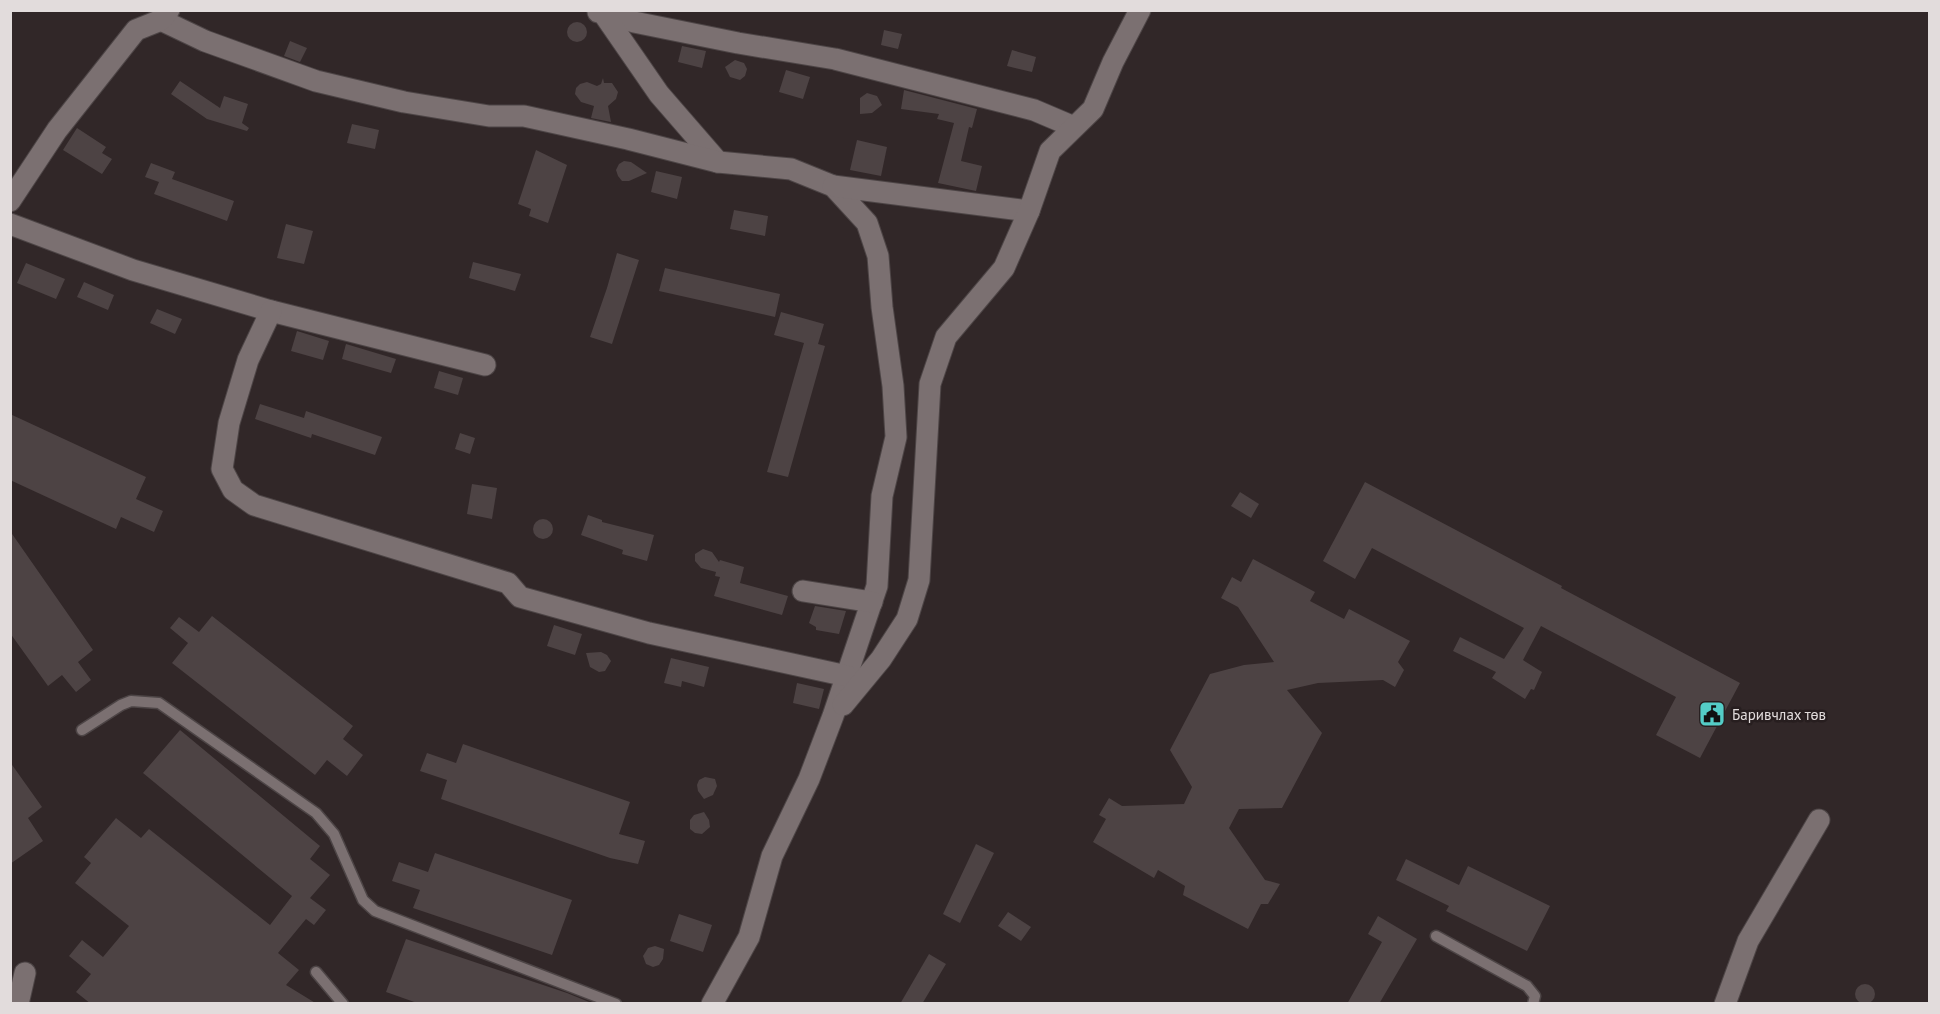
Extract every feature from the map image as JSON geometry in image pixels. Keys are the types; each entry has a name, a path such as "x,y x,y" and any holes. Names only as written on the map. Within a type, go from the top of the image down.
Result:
{"street":[{"path":"833,716 881,659 907,619 920,580 930,384 946,337 1004,268 1029,211 1050,151 1093,109 1113,62 1140,10"},
{"path":"599,11 634,22 738,43 835,59 1034,110 1074,128"},
{"path":"599,11 659,94 718,162"},
{"path":"10,201 57,130 136,30 165,15 205,41 316,81 404,102 489,117 524,116 718,162 791,169 834,186 1029,211"},
{"path":"712,1004 749,937 772,856 809,779 877,586 882,496 896,437 893,387 882,307 878,256 867,223 834,186"},
{"path":"10,224 133,270 271,311 484,365"},
{"path":"271,311 248,360 228,423 222,470 233,490 254,505 508,583 520,597 649,633 847,676"},
{"path":"803,591 872,602"},
{"path":"1725,1004 1748,940 1819,820"},
{"path":"18,1004 26,973"}],"lane":[{"path":"82,730 131,701 159,704 316,813 334,834 363,900 375,911 616,1004"},
{"path":"1436,936 1527,986 1534,996 1533,1004"},
{"path":"316,972 343,1004"}],"building":[{"path":"577,22 584,25 587,32 584,39 577,42 570,39 567,32 570,25"},
{"path":"884,30 902,34 898,49 881,45"},
{"path":"290,41 307,48 300,62 284,56"},
{"path":"682,46 706,51 702,68 678,62"},
{"path":"1012,50 1036,57 1032,72 1007,66"},
{"path":"735,60 744,63 747,69 745,76 740,80 730,77 725,67"},
{"path":"786,70 810,77 803,99 779,92"},
{"path":"603,78 604,83 612,83 618,92 616,99 608,106 611,122 591,118 594,106 581,102 575,94 580,84 587,82 597,86 601,84"},
{"path":"180,81 220,108 224,96 248,104 242,123 249,128 247,131 207,119 171,94"},
{"path":"904,90 977,109 972,128 969,127 961,161 982,166 976,191 938,183 954,123 937,119 939,114 901,109"},
{"path":"867,93 877,96 882,105 872,113 860,114 860,98"},
{"path":"352,124 379,130 375,149 347,143"},
{"path":"77,128 106,147 102,153 112,159 102,174 63,150"},
{"path":"857,140 887,147 881,176 850,170"},
{"path":"536,150 567,165 548,223 529,216 531,209 518,204"},
{"path":"624,161 631,162 647,173 629,181 622,181 616,170"},
{"path":"151,163 175,172 172,179 234,201 227,221 154,194 159,182 145,177"},
{"path":"656,171 682,177 677,199 651,192"},
{"path":"734,210 768,216 765,236 730,229"},
{"path":"286,224 313,231 304,264 277,258"},
{"path":"617,253 639,260 612,344 590,337"},
{"path":"473,262 521,274 515,291 469,278"},
{"path":"26,263 65,279 56,299 17,283"},
{"path":"665,268 780,294 775,317 659,291"},
{"path":"84,282 114,295 108,310 77,297"},
{"path":"157,309 182,319 175,334 150,323"},
{"path":"781,312 824,324 818,344 825,346 788,477 767,472 804,343 774,335"},
{"path":"297,331 329,341 323,360 291,351"},
{"path":"346,344 396,359 391,373 342,359"},
{"path":"439,371 463,378 458,395 434,388"},
{"path":"260,404 304,418 306,411 382,437 375,455 312,434 311,438 255,419"},
{"path":"10,414 146,477 136,499 163,511 154,532 121,517 116,529 10,480"},
{"path":"460,433 475,438 470,454 455,449"},
{"path":"1365,482 1740,683 1700,758 1656,735 1676,697 1541,626 1523,660 1542,672 1534,690 1531,689 1525,699 1492,678 1496,672 1453,651 1460,637 1504,659 1524,628 1372,548 1355,579 1323,561"},
{"path":"472,484 497,488 492,519 467,514"},
{"path":"1240,492 1259,504 1251,518 1231,506"},
{"path":"588,515 602,522 654,535 647,561 622,554 623,550 581,535"},
{"path":"543,519 550,522 553,529 550,536 543,539 536,536 533,529 536,522"},
{"path":"10,531 93,650 78,662 91,680 76,692 62,675 48,686 10,633"},
{"path":"703,549 712,552 719,562 720,560 744,567 740,583 788,596 782,615 714,596 720,577 715,576 716,572 701,568 695,561 695,554"},
{"path":"1253,559 1315,592 1310,601 1344,619 1349,609 1410,641 1398,662 1404,670 1395,687 1383,680 1318,683 1287,690 1322,733 1282,808 1239,809 1229,828 1265,880 1280,884 1268,904 1261,904 1248,929 1183,895 1185,886 1158,870 1154,878 1093,842 1106,819 1099,815 1109,798 1122,806 1184,804 1192,787 1170,750 1210,674 1244,665 1274,662 1238,607 1221,598 1232,577 1241,582"},
{"path":"815,606 846,611 839,634 816,630 816,627 809,623"},
{"path":"212,616 353,726 343,739 363,755 347,776 327,760 315,775 172,663 188,643 170,628 179,617 199,632"},
{"path":"554,625 582,634 575,655 547,646"},
{"path":"601,652 611,661 605,671 599,672 590,667 586,653"},
{"path":"671,658 709,667 704,687 682,681 681,687 664,683"},
{"path":"797,683 824,689 819,709 793,703"},
{"path":"180,730 320,846 310,859 330,875 310,898 326,910 314,925 306,919 278,953 299,970 286,985 317,1004 91,1004 76,992 91,974 69,956 82,940 103,957 129,926 75,883 91,863 84,857 116,818 141,838 149,829 270,925 292,896 143,773"},
{"path":"463,744 630,802 619,834 645,841 638,864 610,858 441,799 447,780 420,771 427,753 456,763"},
{"path":"10,762 42,807 28,818 43,841 10,864"},
{"path":"705,777 715,779 717,786 713,795 704,799 697,785 699,780"},
{"path":"704,812 710,827 702,834 695,833 690,829 690,820 694,815"},
{"path":"976,844 994,853 960,923 943,914"},
{"path":"435,853 572,900 552,955 413,908 420,890 392,881 399,862 428,872"},
{"path":"1406,859 1459,885 1468,866 1550,906 1527,951 1446,911 1449,906 1396,880"},
{"path":"1008,912 1031,927 1021,941 998,926"},
{"path":"679,914 712,925 703,952 670,941"},
{"path":"1378,916 1417,939 1379,1004 1347,1004 1382,942 1368,934"},
{"path":"406,939 567,993 589,1004 420,1004 386,992"},
{"path":"655,946 664,949 663,959 659,965 653,967 646,964 643,956 648,948"},
{"path":"929,954 946,964 922,1004 900,1004"},
{"path":"1865,984 1872,987 1875,994 1872,1001 1865,1004 1858,1001 1855,994 1858,987"}],"place":[{"name":"Баривчлах төв","path":"1712,714"}]}
